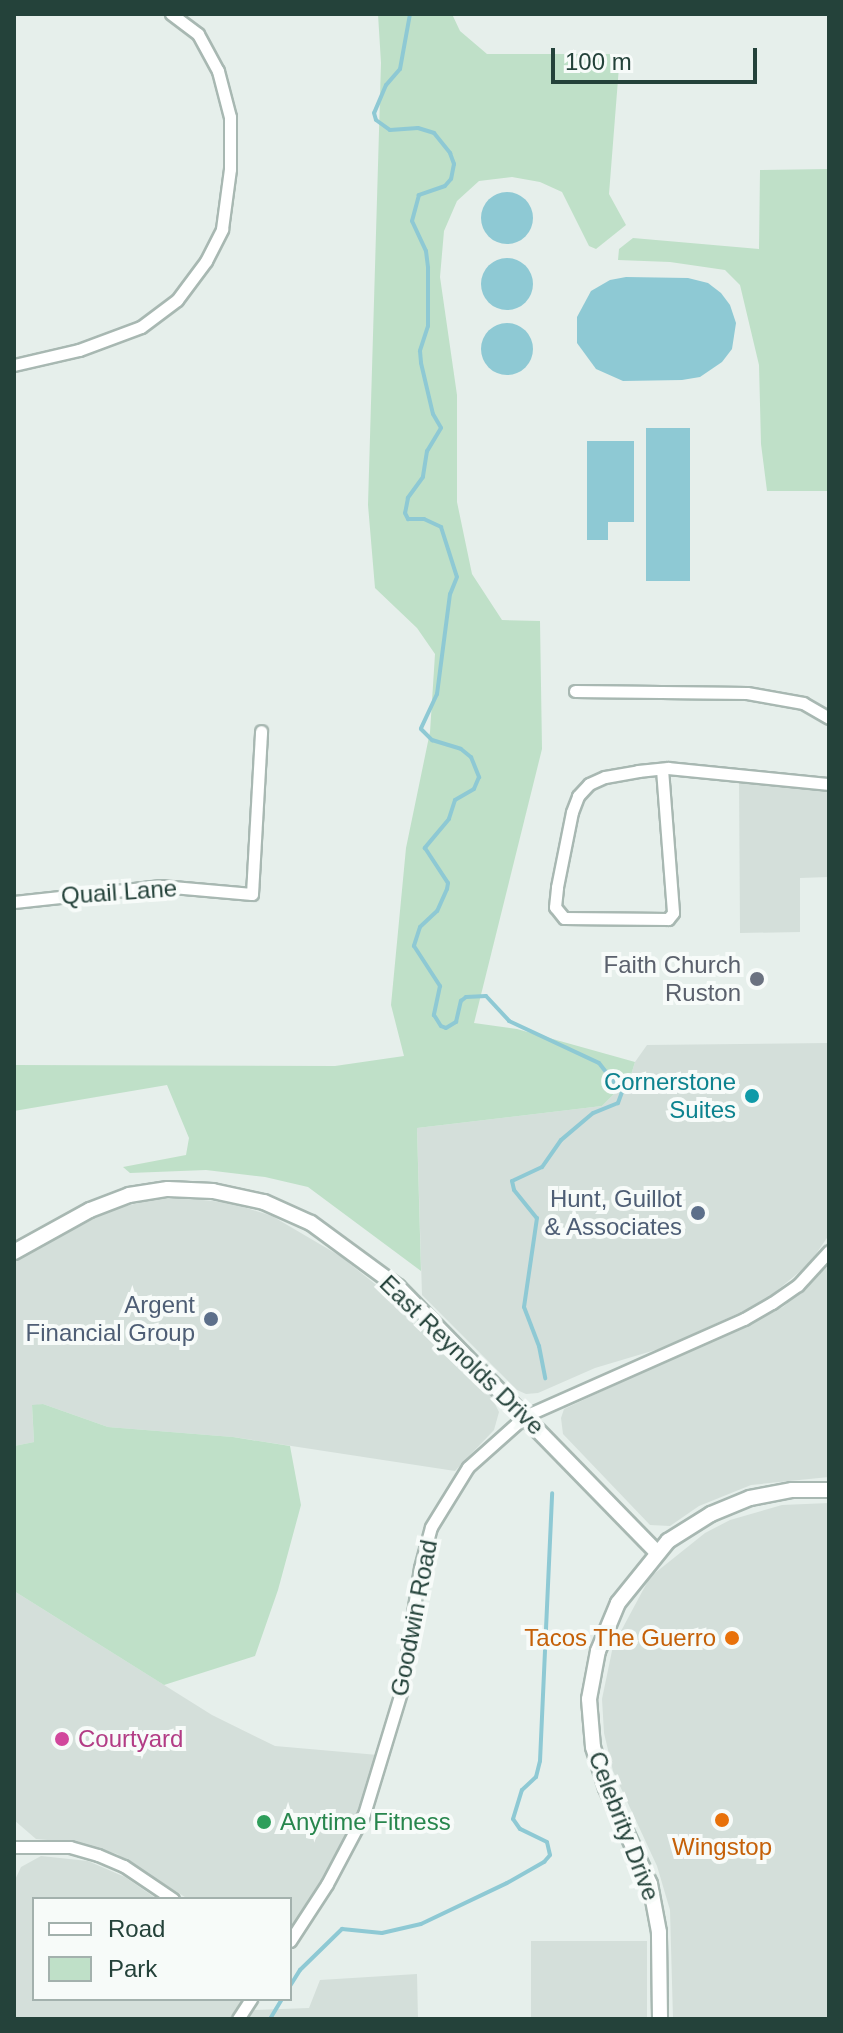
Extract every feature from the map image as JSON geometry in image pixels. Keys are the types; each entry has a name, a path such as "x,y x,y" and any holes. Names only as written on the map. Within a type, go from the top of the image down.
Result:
{"street":[{"path":"14,365 79,350 141,327 177,300 206,261 222,229 230,169 230,117 218,71 198,34 171,14"},
{"path":"575,691 747,693 803,703 829,718"},
{"name":"Quail Lane","path":"14,902 161,886 252,894 261,731"},
{"path":"662,769 673,913 668,919 564,918 555,907 557,887 578,796 589,784 605,777 662,769 829,784"},
{"name":"East Reynolds Drive","path":"14,1252 90,1210 129,1195 168,1189 213,1191 264,1202 311,1223 398,1287 657,1552"},
{"name":"Goodwin Road","path":"292,1938 347,1849 372,1791 401,1692 420,1568 431,1527 468,1467 525,1416 744,1319 798,1285 829,1251"},
{"name":"Celebrity Drive","path":"660,2019 656,1908 641,1859 599,1768 589,1699 598,1651 618,1603 668,1541 729,1505 792,1490 829,1490"},
{"path":"14,1847 70,1847 98,1855 124,1866 170,1897"},
{"path":"238,2019 250,2001"}],"shaded area":[{"path":"739,780 829,790 829,877 800,878 800,932 740,933"},
{"path":"829,1043 829,1235 809,1264 763,1302 662,1348 595,1368 538,1393 526,1394 517,1390 422,1295 417,1128 602,1106 630,1078 635,1062 647,1045"},
{"path":"184,1198 231,1203 272,1216 340,1256 399,1303 491,1396 499,1412 494,1430 455,1471 233,1437 108,1427 43,1404 32,1406 34,1442 14,1446 14,1261 111,1210 154,1199"},
{"path":"829,1265 829,1477 751,1485 699,1506 670,1526 650,1525 563,1434 561,1418 564,1409 783,1307"},
{"path":"829,1503 829,2019 673,2019 670,1910 657,1866 613,1771 604,1733 602,1699 613,1646 650,1577 705,1533 730,1520 782,1505"},
{"path":"14,1591 212,1715 275,1746 378,1755 356,1816 332,1866 292,1927 292,1897 185,1897 117,1854 82,1843 36,1839 14,1820"},
{"path":"41,1856 88,1861 125,1877 154,1897 32,1897 32,2001 242,2001 230,2019 14,2019 14,1882 21,1867"},
{"path":"531,1941 647,1941 647,2019 531,2019"},
{"path":"417,1974 418,2019 248,2019 254,2010 309,2008 320,1980"}],"green space":[{"path":"378,14 452,14 460,31 487,54 620,54 609,194 626,225 596,249 589,246 562,192 540,182 512,177 479,181 457,201 444,231 440,277 457,395 457,502 472,574 502,620 540,621 542,749 474,1023 517,1029 635,1062 630,1078 602,1106 417,1128 421,1271 308,1187 265,1177 206,1170 130,1173 123,1167 186,1155 189,1138 167,1085 14,1111 14,1065 335,1066 404,1056 391,1005 406,848 430,732 435,654 417,628 375,588 368,505 381,63"},
{"path":"829,169 829,491 767,491 761,444 759,365 740,285 725,270 670,262 618,260 619,249 633,238 759,249 760,170"},
{"path":"43,1404 108,1427 233,1437 290,1446 301,1505 278,1590 255,1656 164,1685 14,1591 14,1446 34,1442 32,1405"}],"water":[{"path":"507,192 525,200 533,218 525,236 507,244 489,236 481,218 489,200"},
{"path":"507,258 525,266 533,284 525,302 507,310 489,302 481,284 489,266"},
{"path":"626,277 688,278 708,283 721,293 730,305 736,323 732,349 722,362 700,377 682,380 623,381 596,369 577,343 577,317 591,291 610,280"},
{"path":"507,323 525,331 533,349 525,367 507,375 489,367 481,349 489,331"},
{"path":"646,428 690,428 690,581 646,581"},
{"path":"587,441 634,441 634,522 608,522 608,540 587,540"}],"waterway":[{"path":"410,14 400,69 386,85 374,113 376,120 390,130 418,128 434,133 450,153 454,164 451,179 445,186 419,195 412,221 426,251 428,268 428,326 420,351 421,363 433,414 441,428 427,451 423,477 408,498 405,513 408,519 424,519 441,527 457,577 450,594 437,694 421,729 432,740 461,749 471,757 479,777 474,789 455,800 449,819 425,848 448,883 437,911 420,927 414,946 440,986 434,1015 441,1026 446,1028 456,1022 461,1001 466,997 486,996 509,1021 599,1063 622,1092 618,1103 593,1113 561,1140 542,1167 512,1181 514,1190 537,1218 524,1307 539,1346 545,1378"},
{"path":"292,1983 300,1970 342,1929 382,1933 421,1924 507,1883 544,1862 550,1855 547,1842 520,1829 513,1819 522,1790 536,1777 540,1761 552,1493"},
{"path":"270,2019 281,2001"}],"place":[{"name":"Faith Church Ruston","path":"757,979"},
{"name":"Cornerstone Suites","path":"752,1096"},
{"name":"Hunt, Guillot & Associates","path":"698,1213"},
{"name":"Argent Financial Group","path":"211,1319"},
{"name":"Tacos The Guerro","path":"732,1638"},
{"name":"Courtyard","path":"62,1739"},
{"name":"Wingstop","path":"722,1820"},
{"name":"Anytime Fitness","path":"264,1822"}]}
